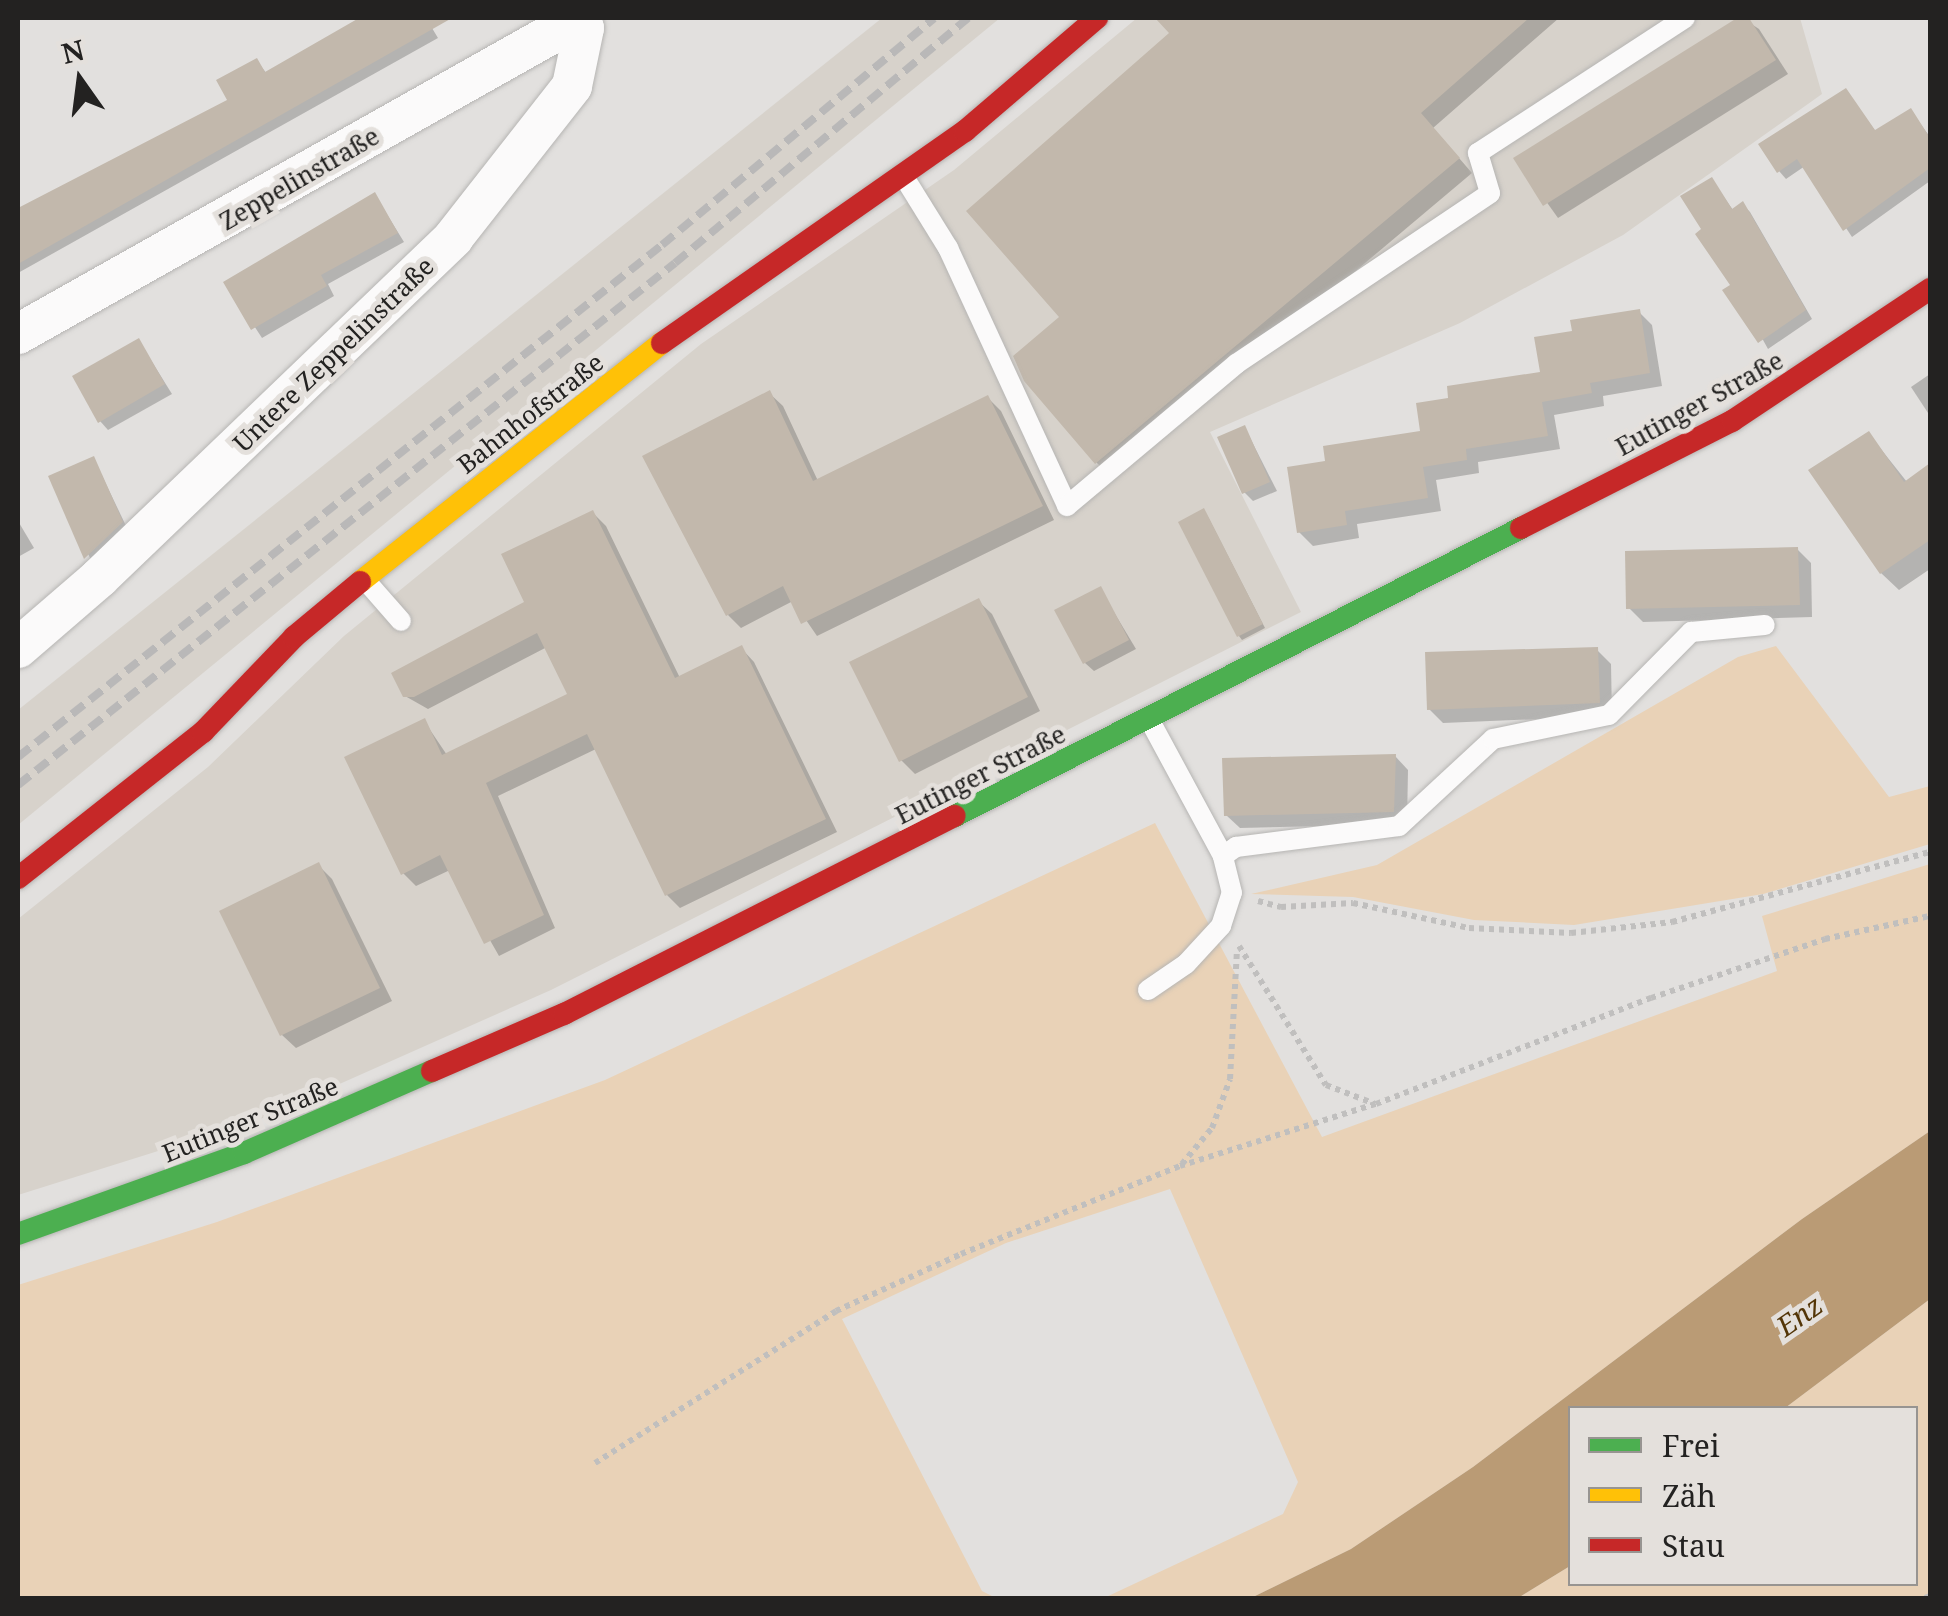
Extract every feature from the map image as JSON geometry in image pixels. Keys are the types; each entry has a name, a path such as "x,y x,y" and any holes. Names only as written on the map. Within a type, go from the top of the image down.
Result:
{"street":[{"name":"Zeppelinstraße","path":"18,334 578,18"},
{"name":"Untere Zeppelinstraße","path":"18,648 99,578 454,238 572,86 584,28 578,18"},
{"name":"Bahnhofstraße","path":"18,878 203,732 294,637 364,579 701,313 904,176 1097,18"},
{"name":"Eutinger Straße","path":"18,1234 244,1153 531,1029 1150,719 1732,421 1930,289"}],"lane":[{"path":"904,176 948,248 1067,506 1236,364 1490,193 1478,153 1685,18"},
{"path":"364,579 401,622"},
{"path":"1224,856 1236,847 1399,826 1493,740 1609,715 1691,632 1765,625"},
{"path":"1148,990 1186,964 1221,926 1232,893 1224,856 1150,719"}],"path":[{"path":"1232,893 1282,908 1353,903 1468,928 1570,933 1672,922 1930,852"},
{"path":"595,1463 836,1311 1180,1166 1376,1104 1668,992 1825,939 1930,916"},
{"path":"1221,926 1238,945 1326,1085 1376,1104"},
{"path":"1180,1166 1212,1128 1230,1079 1238,945"}],"shaded area":[{"path":"882,18 1000,18 18,825 18,710"},
{"path":"1137,18 1800,18 1822,94 1623,235 1460,323 1210,432 1301,612 551,990 263,1118 18,1195 18,919 208,767 344,636 701,344 954,170"},
{"path":"1776,646 1889,797 1930,786 1930,844 1763,894 1574,925 1474,920 1353,897 1251,894 1377,865 1738,657"},
{"path":"1155,823 1322,1137 1777,971 1762,916 1930,864 1930,1131 1802,1219 1473,1467 1351,1549 1251,1598 1104,1598 1283,1514 1298,1482 1170,1189 1006,1243 842,1319 982,1591 996,1598 18,1598 18,1285 217,1222 605,1080"},
{"path":"1930,1299 1930,1598 1518,1598 1568,1567 1568,1586 1918,1586 1918,1406 1788,1406"}],"water":[{"name":"Enz","path":"1930,1131 1930,1299 1788,1406 1568,1406 1568,1567 1518,1598 1251,1598 1351,1549 1473,1467 1802,1219"}],"building":[{"path":"359,18 452,18 18,264 18,208 227,100 216,80 257,58 265,72"},
{"path":"1155,18 1529,18 1421,113 1460,158 1095,464 1024,381 1013,356 1059,317 966,211 1169,33"},
{"path":"1737,18 1749,18 1776,60 1543,206 1513,158"},
{"path":"1846,88 1875,130 1911,108 1930,138 1930,168 1843,231 1797,159 1777,173 1758,144"},
{"path":"1712,177 1732,209 1743,201 1806,310 1758,343 1722,290 1730,285 1695,234 1701,229 1680,196"},
{"path":"375,192 398,233 321,275 327,286 251,330 223,282"},
{"path":"1640,309 1650,373 1590,383 1592,393 1542,402 1548,436 1466,449 1467,460 1423,467 1428,498 1345,511 1347,525 1297,533 1287,467 1325,461 1323,446 1420,431 1416,403 1448,398 1447,386 1540,372 1534,337 1572,331 1570,320"},
{"path":"139,338 165,384 98,423 72,376"},
{"path":"770,390 813,481 988,395 1043,506 801,624 783,586 726,616 642,456"},
{"path":"1245,425 1270,482 1242,494 1217,437"},
{"path":"1869,431 1904,482 1930,463 1930,540 1880,574 1808,470"},
{"path":"94,456 123,522 84,559 48,476"},
{"path":"1204,508 1263,624 1237,637 1178,522"},
{"path":"593,510 675,678 742,645 826,819 665,896 587,734 486,783 544,915 484,944 440,855 401,875 344,757 425,718 442,755 567,694 537,633 414,697 403,697 391,673 524,602 501,554"},
{"path":"1798,547 1800,605 1626,609 1625,551"},
{"path":"1101,586 1129,640 1083,664 1054,610"},
{"path":"979,598 1028,697 899,762 849,662"},
{"path":"1598,647 1600,703 1427,710 1425,652"},
{"path":"1396,754 1394,812 1224,816 1222,758"},
{"path":"319,862 380,988 280,1036 219,911"}],"railway":[{"path":"18,757 662,245 934,18"},
{"path":"18,785 675,263 968,18"}],"traffic: fast":[{"path":"955,816 1521,528"},
{"path":"18,1234 244,1153 432,1071"}],"traffic: slow":[{"path":"360,582 662,343"}],"traffic: jam":[{"path":"662,343 965,131 1097,18"},
{"path":"1521,528 1732,421 1930,289"},
{"path":"18,878 203,732 294,637 360,582"},
{"path":"432,1071 564,1014 955,816"}]}
